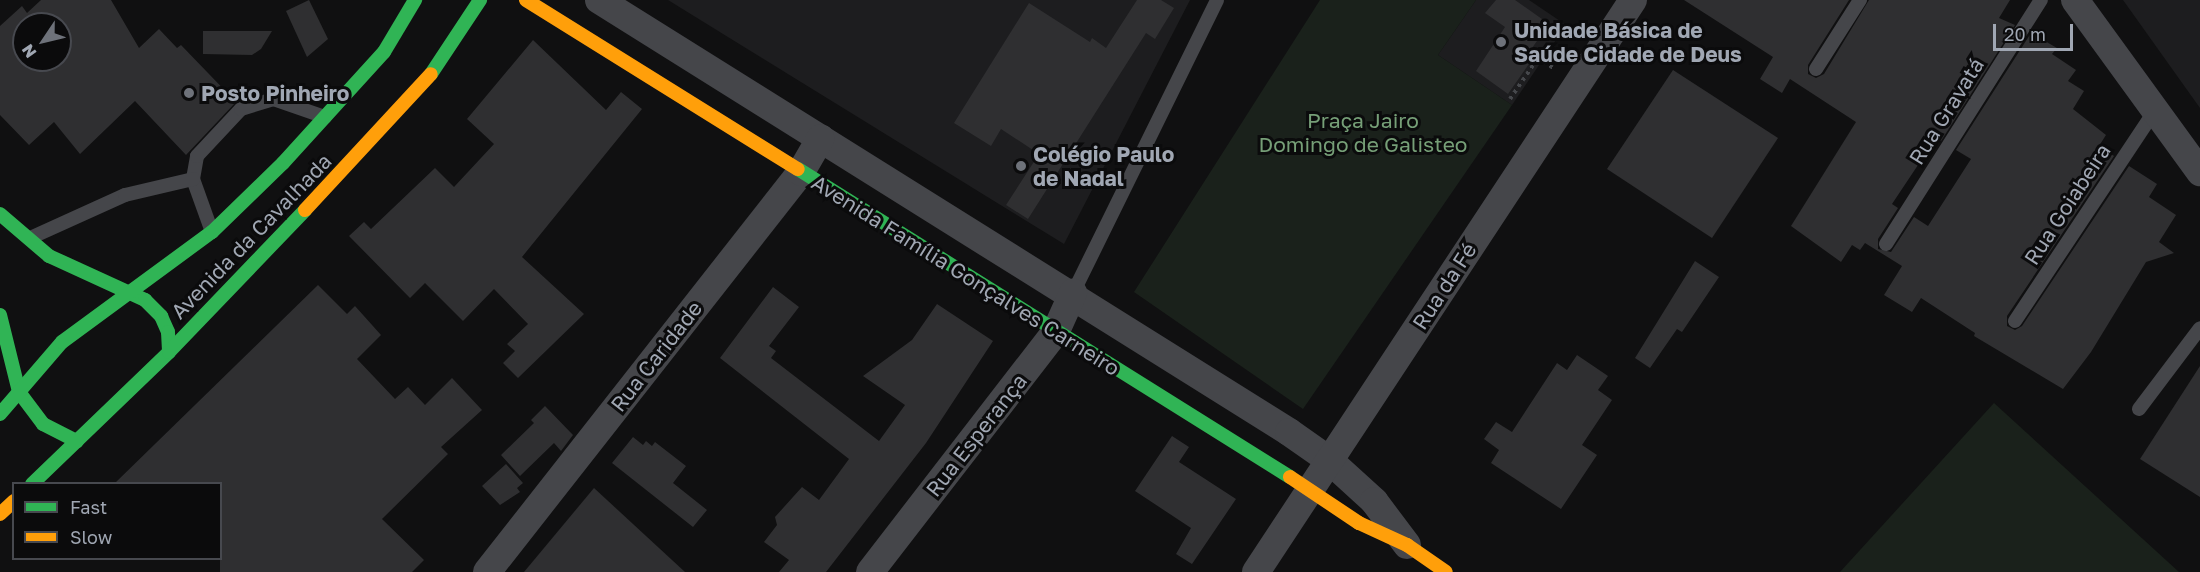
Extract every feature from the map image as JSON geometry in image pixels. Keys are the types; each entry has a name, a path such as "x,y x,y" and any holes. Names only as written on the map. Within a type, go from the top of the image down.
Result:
{"main road":[{"name":"Avenida da Cavalhada","path":"0,414 62,342 212,232 325,117 384,52 415,0"},
{"name":"Avenida da Cavalhada","path":"33,482 169,352 424,85 480,0"},
{"name":"Avenida Família Gonçalves Carneiro","path":"526,0 1359,523 1407,545 1446,572"},
{"path":"0,214 26,239 49,256 129,292 161,316 168,332 169,352"},
{"path":"0,315 19,392 43,424 77,441"},
{"path":"0,514 12,503"}],"street":[{"name":"Avenida Família Gonçalves Carneiro","path":"598,0 1073,293 1329,459 1374,501 1407,545"},
{"name":"Rua da Fé","path":"1256,572 1633,0"},
{"path":"2075,0 2200,172"},
{"name":"Rua Caridade","path":"487,572 801,172 821,138"},
{"name":"Rua Esperança","path":"870,572 1056,331 1073,293"}],"lane":[{"path":"1073,293 1217,0"},
{"path":"1816,69 1860,0"},
{"name":"Rua Gravatá","path":"1886,244 2041,0"},
{"path":"212,232 194,179 197,156 241,109 273,99 325,117"},
{"name":"Rua Goiabeira","path":"2015,321 2155,110"},
{"path":"26,239 124,195 194,179"},
{"path":"2139,409 2200,328"}],"path":[{"path":"1525,49 1576,85"},
{"path":"1510,99 1538,58"}],"shaded area":[{"name":"Colégio Paulo de Nadal","path":"668,0 1190,0 1064,244"},
{"name":"Unidade Básica de Saúde Cidade de Deus","path":"1476,0 1529,0 1566,25 1512,105 1438,55"},
{"path":"2123,0 2200,0 2200,108"}],"green space":[{"name":"Praça Jairo Domingo de Galisteo","path":"1320,0 1476,0 1438,55 1512,105 1303,409 1134,292"},
{"path":"1994,403 2179,572 1840,572"}],"building":[{"path":"41,0 111,0 139,48 159,29 177,48 181,45 236,102 186,155 135,101 80,154 54,122 29,145 0,115 0,26 12,15 12,72 72,72 72,12 28,12"},
{"path":"309,0 328,39 307,57 286,11"},
{"path":"1137,0 1161,0 1174,8 1155,39 1146,33 1028,219 1006,205 1039,154 1001,129 991,146 954,123 1029,3 1090,42 1092,38 1106,48"},
{"path":"1496,0 1515,0 1549,24 1525,58 1531,61 1508,94 1476,71 1505,27 1485,13"},
{"path":"1684,0 1849,0 1808,65 1808,74 1816,78 1824,74 1869,0 2010,0 1999,18 2015,25 1941,141 1936,138 1892,204 1898,208 1878,239 1878,249 1891,252 1914,217 1928,226 1971,159 1956,150 2031,33 2057,48 2052,54 2076,70 2068,81 2084,91 2073,109 2106,135 2099,146 2114,156 2007,316 2007,326 2015,330 2022,326 2129,166 2157,184 2149,197 2176,215 2159,242 2174,253 2146,262 2091,352 2063,389 1974,336 1975,333 1921,298 1912,312 1884,295 1902,266 1865,243 1860,250 1852,245 1841,262 1791,226 1856,122 1790,79 1782,93 1760,79 1773,57"},
{"path":"22,6 26,12 15,12"},
{"path":"203,31 272,31 261,49 252,55 203,54"},
{"path":"533,40 606,110 621,92 642,109 522,257 584,314 518,378 503,363 515,351 507,344 528,324 494,289 463,321 425,283 410,298 349,236 364,222 371,229 435,168 454,187 494,144 467,119"},
{"path":"1673,70 1778,138 1712,238 1607,169"},
{"path":"1695,261 1719,277 1682,332 1677,329 1650,368 1635,358"},
{"path":"318,285 347,314 355,306 381,335 357,359 395,399 408,387 425,405 452,378 482,410 441,447 448,454 382,519 424,560 412,572 220,572 222,482 116,482"},
{"path":"773,287 799,307 769,346 776,351 771,358 879,441 905,405 863,376 912,340 937,304 993,341 926,443 826,572 779,572 789,560 764,542 777,525 775,517 802,487 819,500 849,459 720,358"},
{"path":"1577,355 1608,376 1598,390 1612,400 1582,445 1597,455 1561,509 1491,463 1499,450 1484,439 1496,422 1512,432 1557,363 1567,370"},
{"path":"2200,366 2200,497 2140,459"},
{"path":"545,406 573,435 561,451 554,443 520,476 501,455 534,423 531,420"},
{"path":"1172,436 1189,447 1179,462 1236,499 1192,564 1176,554 1191,528 1135,491"},
{"path":"633,437 643,445 646,441 652,446 655,442 686,466 673,483 707,510 693,527 612,463"},
{"path":"506,464 523,483 517,488 520,492 500,505 482,486"},
{"path":"594,488 685,572 524,572"}],"traffic: fast":[{"path":"0,414 62,342 212,232 283,163 384,52 415,0"},
{"path":"431,74 480,0"},
{"path":"798,169 1290,477"},
{"path":"34,482 169,352 305,210"},
{"path":"0,214 49,256 145,300 161,316 168,332 169,352"},
{"path":"0,315 19,392 43,424 77,441"}],"traffic: slow":[{"path":"526,0 798,169"},
{"path":"305,210 431,74"},
{"path":"1290,477 1359,523 1407,545 1446,572"},
{"path":"0,514 12,503"}],"place":[{"name":"Unidade Básica de Saúde Cidade de Deus","path":"1501,42"},
{"name":"Posto Pinheiro","path":"189,93"},
{"name":"Colégio Paulo de Nadal","path":"1021,166"}]}
